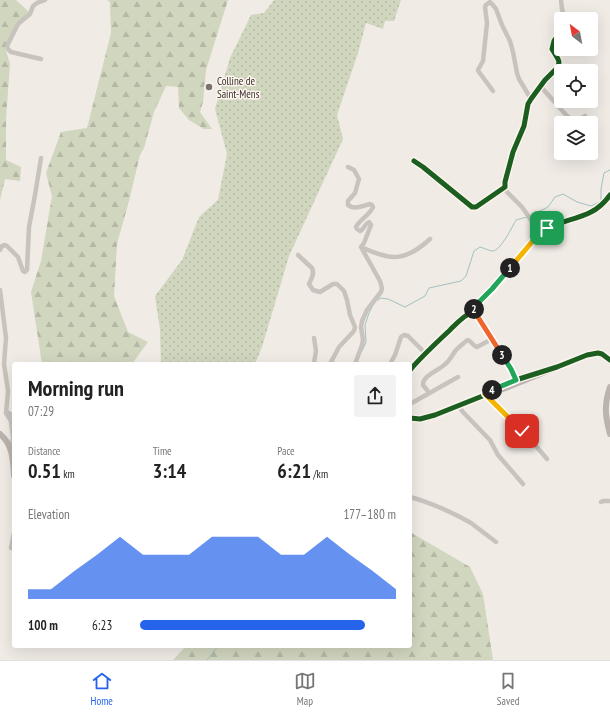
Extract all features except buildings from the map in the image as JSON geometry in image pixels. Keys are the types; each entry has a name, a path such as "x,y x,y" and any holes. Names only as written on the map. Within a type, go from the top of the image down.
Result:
{"street":[{"path":"41,59 12,52 7,46 18,24 30,14 32,6 45,0"},
{"path":"561,0 563,12"},
{"path":"493,91 478,70 483,61 486,23 485,7 490,2 496,9 510,41 519,79 531,99"},
{"path":"554,41 552,49 554,52"},
{"path":"540,233 522,207 506,191 505,182 513,152 524,126 528,104 540,87 558,67 559,62 556,56"},
{"path":"540,87 567,116"},
{"path":"0,250 2,246 7,246 18,257 23,271 25,272 27,270 29,227 41,158"},
{"path":"414,161 472,207 476,207 505,187"},
{"path":"348,167 354,170 359,179 355,193 348,202 348,205 352,208 370,204 373,207 356,227 357,230 360,231 367,223 369,222 370,225 364,243 361,247"},
{"path":"412,368 425,353 465,316 474,311 475,307 540,233 558,223 591,212 601,205 610,195"},
{"path":"361,247 381,256 396,257 408,255 414,252 430,239"},
{"path":"356,362 363,340 361,326 362,321 367,310 374,299 381,292 382,288 380,281 361,247"},
{"path":"298,255 314,271 310,284 313,290 320,292 333,284 337,284 344,291 347,300 350,315 355,327 354,331 339,347 331,362"},
{"path":"0,290 6,338 3,344 8,391 6,413 10,421 12,432"},
{"path":"474,311 517,381"},
{"path":"391,362 395,356 401,337 404,335 408,336 425,353"},
{"path":"314,338 316,351 314,362"},
{"path":"427,390 423,385 424,380 433,372 445,365 457,349 466,341 469,341 477,347 492,339"},
{"path":"412,418 424,418 459,405 498,387 593,353 602,354 610,360"},
{"path":"412,403 458,377"},
{"path":"485,394 503,389 517,381"},
{"path":"610,387 606,418 610,434"},
{"path":"485,394 547,459"},
{"path":"459,405 490,440 498,455 523,484"},
{"path":"6,413 12,415"},
{"path":"0,434 10,446 12,455"},
{"path":"412,498 427,502 462,518 496,542"},
{"path":"601,502 610,501"},
{"path":"11,548 12,543"}],"green space":[{"path":"0,0 16,0 28,11 28,14 17,24 5,47 10,64 6,119 6,160 21,167 20,181 5,179 0,200"},
{"path":"107,0 228,0 206,70 203,102 200,112 212,129 204,129 189,120 179,108 178,87 166,86 154,112 144,148 140,155 117,244 114,296 128,332 148,342 133,362 42,362 31,292 41,261 52,196 46,173 61,132 87,128 111,33 110,2"},
{"path":"274,0 401,0 394,21 385,21 383,29 366,23 358,53 337,115 343,139 289,256 262,347 256,362 161,362 160,329 155,296 182,260 199,217 218,200 227,154 215,109 230,58 251,15 264,13"},
{"path":"412,533 470,567 483,594 493,660 173,660 184,648 412,648"}],"waterway":[{"path":"530,216 548,207 555,197 563,194 577,202 591,206 601,201 601,189 604,173 610,170"},
{"path":"378,300 381,298 388,299 405,307 425,296 429,288 461,281 466,276 474,251 480,247 491,251 496,250 506,238 516,220 527,217"},
{"path":"362,351 366,342 365,325 372,307"},
{"path":"207,660 216,648"}],"cycle path":[{"path":"554,41 552,49 554,52"},
{"path":"414,161 472,207 476,207 505,187 513,152 524,126 528,104 545,80 558,67 559,62 556,56"},
{"path":"412,368 458,322 474,311 475,307 493,289 540,233 559,223 597,209 610,195"},
{"path":"412,418 420,419 435,415 485,395 498,387 587,355 598,353 610,360"}],"place":[{"name":"Colline de Saint-Mens","path":"209,87"}],"route":[{"path":"522,431 485,394 516,380 511,369 474,309 537,236 547,228"}]}
